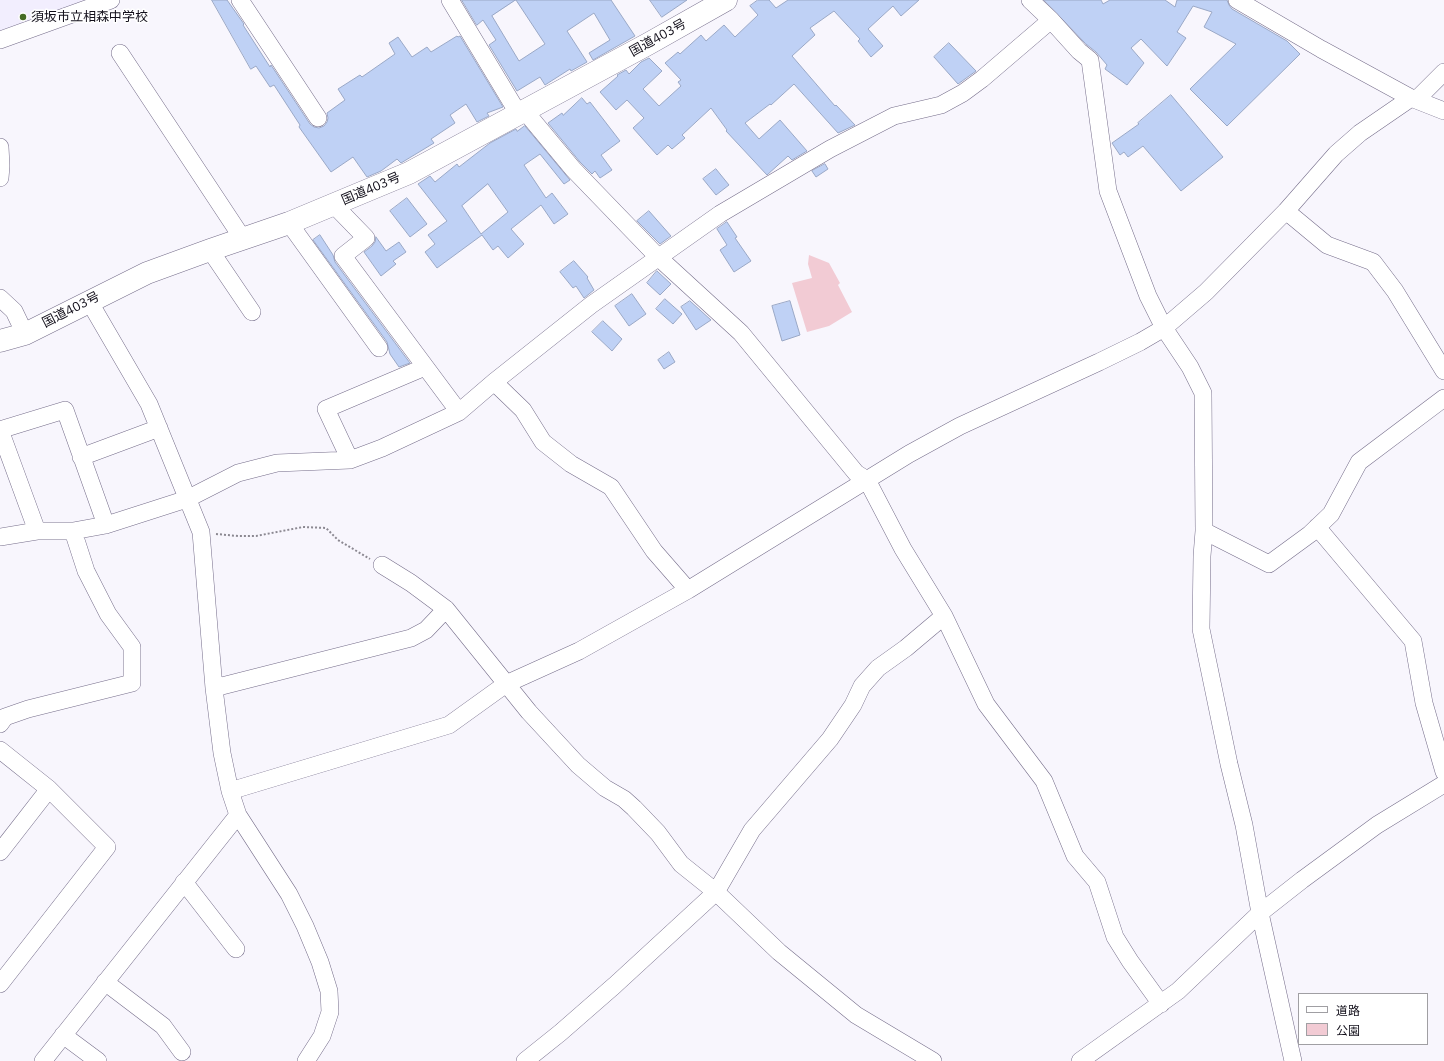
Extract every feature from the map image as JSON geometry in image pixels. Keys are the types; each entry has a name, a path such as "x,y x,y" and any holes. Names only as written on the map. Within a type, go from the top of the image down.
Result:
{"highway":[{"name":"国道403号","path":"0,341 25,334 147,273 289,223 409,173 648,44 726,0"}],"street":[{"path":"0,40 111,0"},
{"path":"240,0 318,118"},
{"path":"450,0 521,112 573,169 658,257 741,333 856,473 867,480 903,549 944,616 986,704 1044,781 1075,856 1097,882 1115,937 1130,961 1161,1004"},
{"path":"1030,0 1052,20 1079,51 1090,60 1108,191 1148,296 1164,328 1190,367 1202,393 1204,531 1202,556 1201,629 1229,764 1244,825 1260,914 1293,1061"},
{"path":"1237,0 1411,98 1444,111"},
{"path":"0,537 37,531 73,531 106,525 187,498 238,473 277,463 350,460 382,448 459,412 494,382 591,305 720,214 830,149 894,116 941,105 963,93 982,79 1052,20"},
{"path":"120,53 244,239"},
{"path":"230,791 449,725 506,684 579,651 688,590 909,454 960,426 1099,362 1164,328 1206,292 1286,211 1336,154 1355,137 1411,98 1417,99 1444,72"},
{"path":"0,147 0,178"},
{"path":"334,205 366,238 343,256 459,412"},
{"path":"1286,211 1327,245 1373,262 1395,291 1444,371"},
{"path":"289,223 380,348"},
{"path":"210,250 252,312"},
{"path":"0,298 14,311 25,334"},
{"path":"89,301 149,404 201,532 214,688 222,753 230,791 238,815 289,894 302,920 320,962 329,991 330,1012 322,1036 306,1061"},
{"path":"350,460 326,409 425,367"},
{"path":"494,382 523,410 543,442 571,464 611,487 654,551 688,590"},
{"path":"1204,531 1269,564 1310,534 1331,514 1359,462 1444,398"},
{"path":"37,531 0,430 65,410 106,525"},
{"path":"81,457 159,428"},
{"path":"1317,527 1413,641 1424,703 1444,772"},
{"path":"0,724 5,717 28,709 132,683 132,647 108,614 86,571 73,531"},
{"path":"382,565 411,583 446,609 529,712 578,765 605,788 624,799 658,833 681,864 716,892 779,952 856,1015 933,1061"},
{"path":"214,688 411,638 426,630 446,609"},
{"path":"525,1061 560,1034 615,986 716,892 752,830 830,739 853,705 862,686 878,668 906,648 944,616"},
{"path":"0,750 49,789 107,847 0,984"},
{"path":"1080,1061 1178,991 1260,914 1302,880 1376,825 1444,784"},
{"path":"0,852 49,789"},
{"path":"42,1061 238,815"},
{"path":"184,882 236,949"},
{"path":"105,982 163,1026 182,1052"},
{"path":"63,1034 98,1061"}],"path":[{"path":"201,532 238,536 256,536 303,527 326,528 338,540 382,565"}],"shaded area":[{"name":"須坂市立相森中学校","path":"0,0 92,0 0,33"}],"green space":[{"path":"809,255 829,263 840,283 838,285 852,312 829,326 807,332 792,283 812,278 808,264"}],"building":[{"path":"212,0 227,0 244,24 243,25 270,67 271,65 310,124 314,127 319,128 324,126 328,118 327,113 345,100 338,89 360,75 362,77 395,54 389,43 398,37 412,57 427,47 431,52 457,36 460,36 503,107 487,113 489,116 477,122 466,104 450,115 455,123 431,139 434,143 401,163 397,159 381,171 367,177 353,157 331,172 299,127 300,125 274,85 270,87 256,66 251,69"},
{"path":"462,0 516,0 611,0 635,36 593,60 589,53 610,40 594,13 567,31 587,62 571,71 570,69 545,85 540,77 517,91 489,45 496,40 483,20 477,25","holes":["516,0 545,44 519,61 492,16"]},
{"path":"650,0 687,0 662,17"},
{"path":"758,0 769,0 776,8 788,0 919,0 901,16 893,6 868,29 883,46 871,57 858,41 860,39 834,11 810,28 815,35 792,56 835,106 836,105 855,125 838,133 794,84 771,105 770,104 745,123 759,139 780,120 807,151 792,160 788,156 767,175 726,131 727,130 711,108 682,135 685,138 672,149 668,145 657,155 633,128 644,118 627,100 616,110 600,92 618,76 617,75 626,70 629,74 641,62 649,58 662,71 643,89 659,106 681,86 678,82 681,80 665,63 678,52 680,54 701,35 706,41 724,25 735,37 758,15 750,6"},
{"path":"1044,0 1101,0 1103,4 1110,0 1165,0 1175,7 1177,0 1227,0 1232,9 1287,41 1300,54 1227,126 1190,89 1236,44 1204,27 1212,12 1193,6 1177,32 1186,38 1167,66 1141,39 1131,48 1144,63 1127,85 1105,69 1107,65 1096,52 1086,44"},
{"path":"949,43 976,71 958,84 934,57"},
{"path":"1171,95 1223,157 1181,191 1143,146 1128,157 1124,152 1120,155 1112,143 1139,124 1138,123"},
{"path":"582,98 587,104 590,102 620,141 601,155 612,170 600,178 595,171 592,174 580,162 548,123 562,113 563,115"},
{"path":"525,126 570,180 564,184 540,154 524,165 546,198 552,193 568,214 554,224 541,205 511,229 524,244 508,258 498,246 493,250 482,235 437,268 425,252 435,244 428,235 447,221 418,184 430,176 435,182 457,164 459,167 490,143 516,129 517,131","holes":["488,184 508,212 481,234 462,206"]},
{"path":"825,164 828,169 816,177 812,171"},
{"path":"716,169 729,185 716,195 703,179"},
{"path":"407,198 427,224 410,237 390,211"},
{"path":"649,211 671,236 660,244 637,221"},
{"path":"727,222 737,237 735,238 751,261 734,272 720,250 727,245 717,229"},
{"path":"320,235 333,255 335,262 410,363 399,367 390,354 387,342 313,240"},
{"path":"376,237 386,251 399,242 406,252 393,261 396,264 381,276 364,252 372,246"},
{"path":"574,261 588,277 587,278 594,290 584,298 576,286 573,288 560,272"},
{"path":"657,271 671,284 660,295 647,283"},
{"path":"632,294 646,314 629,326 615,306"},
{"path":"665,299 682,314 673,324 656,309"},
{"path":"690,301 711,320 696,330 681,307"},
{"path":"790,301 800,335 782,341 772,306"},
{"path":"603,321 622,339 612,351 592,332"},
{"path":"669,352 675,362 664,369 658,360"}],"place":[{"name":"須坂市立相森中学校","path":"23,17"}]}
